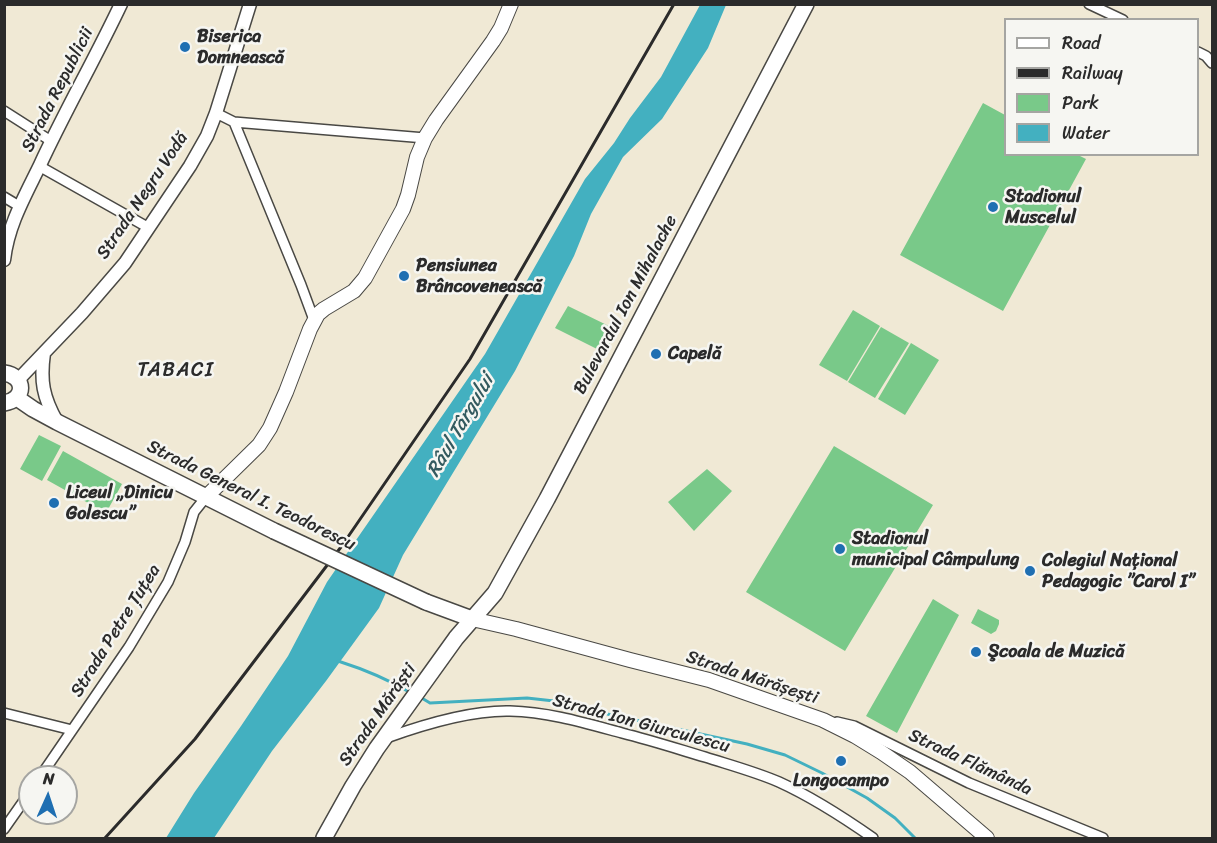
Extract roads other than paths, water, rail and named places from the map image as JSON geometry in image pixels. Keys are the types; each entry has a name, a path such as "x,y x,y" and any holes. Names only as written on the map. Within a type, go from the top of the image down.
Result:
{"main road":[{"path":"207,497 259,445 270,428 314,320 324,309 354,291 365,278 403,209 424,138 493,41 511,4"},
{"name":"Bulevardul Ion Mihalache","path":"472,619 495,593 547,499 806,4"},
{"path":"8,402 20,387 11,376"},
{"name":"Strada General I. Teodorescu","path":"8,402 33,408 274,531 426,602 472,619"},
{"name":"Strada Mărăști","path":"324,838 353,786 409,703 472,619"},
{"name":"Strada Mărășești","path":"472,619 709,680 823,720 864,741 910,772 987,838"}],"street":[{"name":"Strada Republicii","path":"4,260 10,232 20,206 121,4"},
{"name":"Strada Negru Vodă","path":"11,376 44,353 104,287 149,228 190,166 207,136 216,113 250,4"},
{"path":"1089,4 1119,18"},
{"path":"1199,53 1206,56 1212,63"},
{"path":"4,111 51,141"},
{"path":"216,113 234,122 248,124 424,138"},
{"path":"234,122 314,320"},
{"path":"39,166 149,228"},
{"path":"4,197 20,206"},
{"path":"44,353 43,388 48,406 57,422"},
{"name":"Strada Petre Țuțea","path":"48,765 129,647 168,582 185,542 194,512 207,497"},
{"name":"Strada Ion Giurculescu","path":"385,739 472,714 510,711 561,717 651,741 778,781 807,796 873,838"},
{"path":"4,712 72,730"},
{"name":"Strada Flămânda","path":"823,720 854,726 969,783 1103,838"},
{"path":"4,829 18,809"}],"water":[{"name":"Râul Târgului","path":"700,5 726,5 708,48 662,119 623,157 591,214 574,256 515,371 403,555 379,608 272,751 214,838 166,838 288,656 327,582 485,354 585,179 661,77"}],"waterway":[{"path":"338,661 357,667 411,693"},
{"path":"420,697 430,703 527,698 554,701 747,744 785,755 867,798 895,818 915,838"}],"railway":[{"path":"105,838 195,739 341,547 470,359 674,4"}],"place":[{"name":"Biserica Domnească","path":"185,47"},
{"name":"Stadionul Muscelul","path":"993,207"},
{"name":"Pensiunea Brâncovenească","path":"404,276"},
{"name":"Capelă","path":"656,354"},
{"name":"Liceul „Dinicu Golescu”","path":"54,503"},
{"name":"Stadionul municipal Câmpulung","path":"840,549"},
{"name":"Colegiul Național Pedagogic ”Carol I”","path":"1030,571"},
{"name":"Şcoala de Muzică","path":"976,652"},
{"name":"Longocampo","path":"841,761"}],"district":[{"name":"TABACI","path":"176,371"}]}
